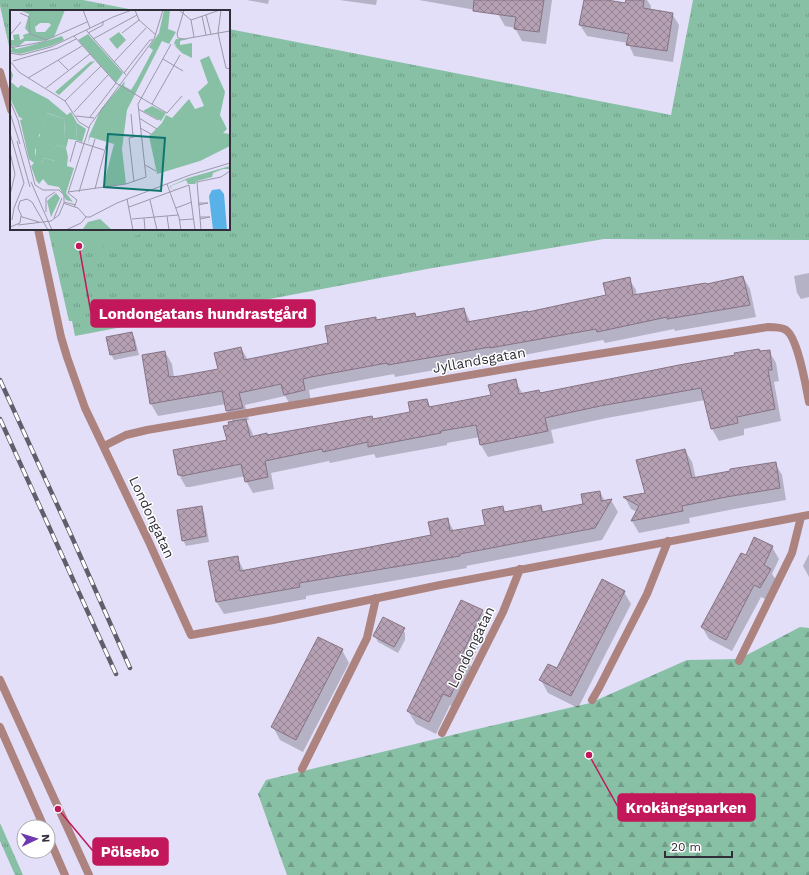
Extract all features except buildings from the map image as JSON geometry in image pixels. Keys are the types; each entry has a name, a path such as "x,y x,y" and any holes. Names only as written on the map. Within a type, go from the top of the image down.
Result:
{"street":[{"path":"0,72 10,107"},
{"name":"Londongatan","path":"38,230 61,337 85,408 149,542 191,635 668,541 805,516 792,553 739,661"},
{"name":"Jyllandsgatan","path":"104,446 126,435 148,430 529,365 768,327 778,327 786,330 792,336 808,390 809,402"},
{"path":"592,700 647,594 668,541"},
{"name":"Londongatan","path":"442,733 503,612 520,570"},
{"path":"302,769 368,638 376,598"},
{"path":"0,680 89,875"},
{"path":"0,727 40,819"},
{"path":"56,854 65,875"}],"green space":[{"path":"0,0 83,0 134,10 10,10 10,51"},
{"path":"693,0 809,0 809,240 604,239 427,269 75,336 72,321 69,321 48,230 230,230 230,29 671,115"},
{"path":"51,230 150,231 58,261"},
{"path":"800,627 809,628 809,875 287,875 258,794 266,780 590,703 687,660 739,659"},
{"path":"0,823 23,875 15,875 0,841"}],"railway":[{"path":"0,380 130,668"},
{"path":"0,419 116,674"}],"place":[{"name":"Londongatans hundrastgård","path":"79,246"},
{"name":"Krokängsparken","path":"589,755"},
{"name":"Pölsebo","path":"58,809"}]}
